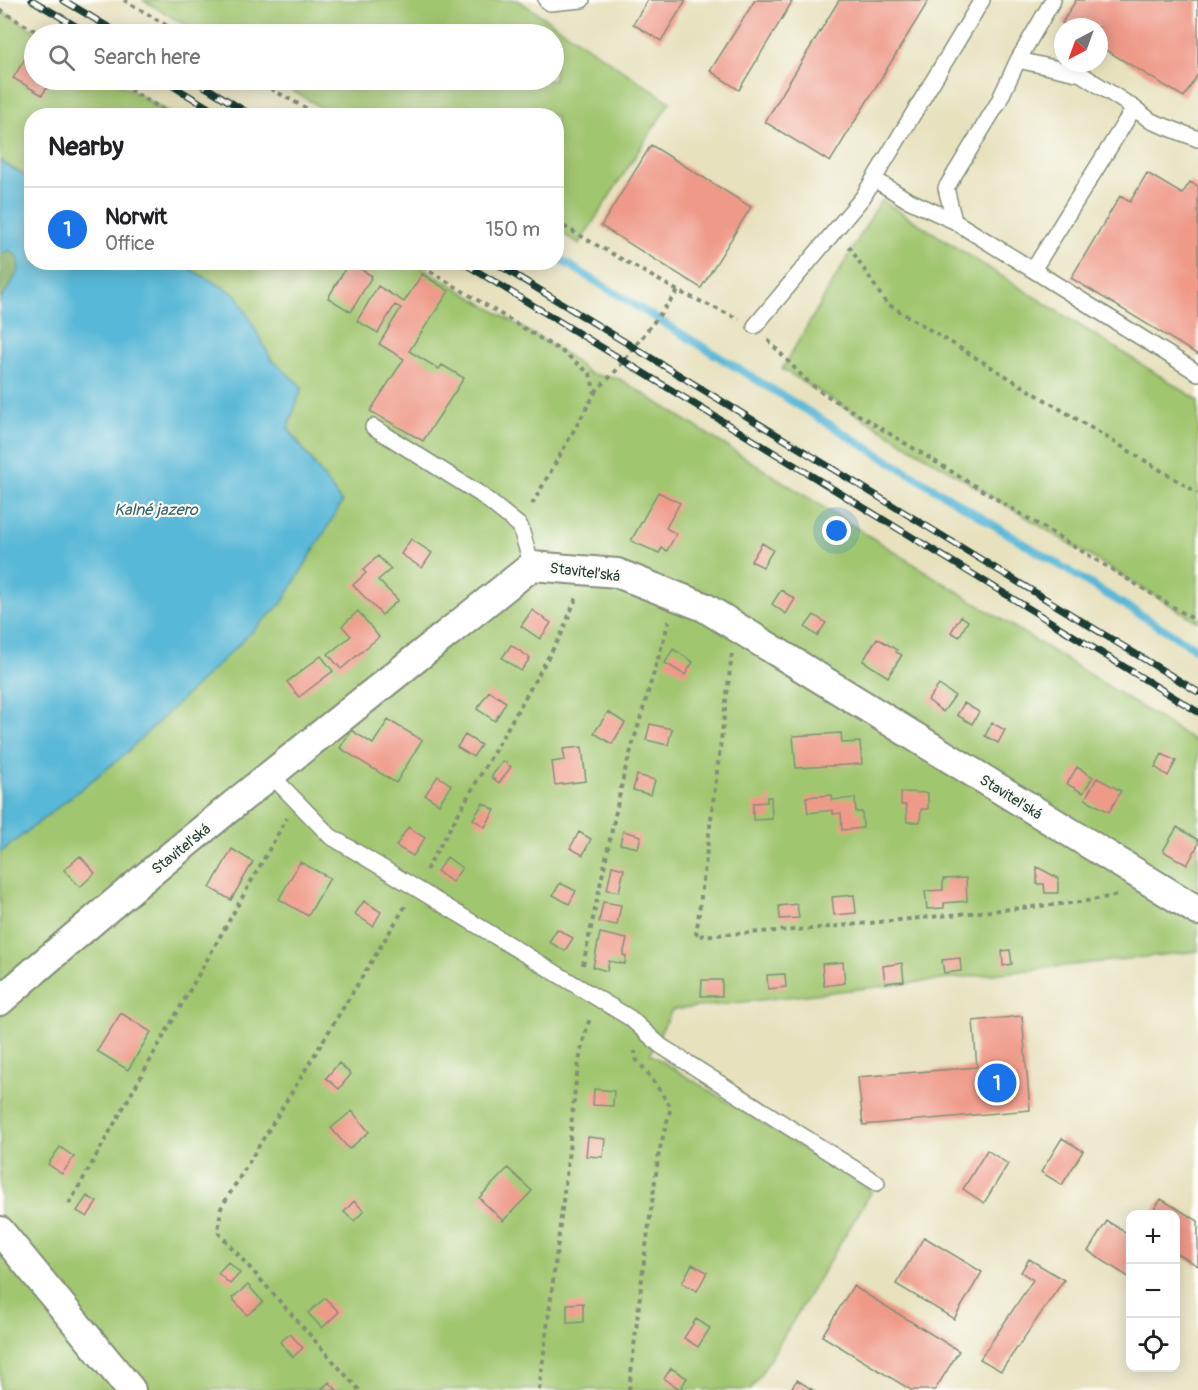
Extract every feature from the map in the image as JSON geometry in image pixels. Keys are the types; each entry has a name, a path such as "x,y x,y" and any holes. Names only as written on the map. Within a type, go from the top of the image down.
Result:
{"street":[{"name":"Staviteľská","path":"0,1001 64,945 271,775 532,566 617,573 704,607 1198,911"},
{"path":"0,1230 131,1390"}],"lane":[{"path":"546,0 550,3 582,0"},
{"path":"755,326 863,197 982,0"},
{"path":"954,221 946,188 998,103 1018,60 1053,0"},
{"path":"1018,60 1081,74 1150,121 1198,139"},
{"path":"1033,270 1134,108"},
{"path":"874,179 906,199 954,221 1198,373"},
{"path":"373,427 480,494 520,526 532,566"},
{"path":"271,775 330,836 630,1018 661,1046 877,1183"}],"path":[{"path":"124,0 164,24"},
{"path":"0,10 24,24"},
{"path":"130,90 160,108"},
{"path":"273,90 306,108"},
{"path":"564,227 678,291 755,326 818,390 1198,622"},
{"path":"836,228 886,303 1198,494"},
{"path":"428,270 566,354 590,374 595,393"},
{"path":"520,526 595,393 615,372 678,291"},
{"path":"415,888 561,635 587,571"},
{"path":"578,986 624,774 676,597"},
{"path":"730,674 696,936 809,929 1081,902"},
{"path":"69,1204 296,801"},
{"path":"359,1390 218,1232 221,1208 400,916"},
{"path":"539,1390 578,1073 586,1028"},
{"path":"629,1390 659,1152 670,1107 636,1059"}],"green space":[{"path":"143,0 518,0 554,24 183,24"},
{"path":"0,10 24,24 24,90 131,90 161,108 24,108 24,175 0,161"},
{"path":"564,31 670,102 579,244 564,234 564,108 322,108 291,90 564,90"},
{"path":"881,200 1198,400 1198,622 782,369"},
{"path":"10,250 19,258 19,271 0,301 0,254"},
{"path":"192,270 427,270 566,354 590,374 620,379 1198,743 1198,951 672,1010 650,1054 872,1191 751,1390 0,1390 0,853 124,755 342,503 288,428 302,387 271,359 237,295"}],"water":[{"name":"Kalné jazero","path":"0,161 24,175 24,270 192,270 237,295 271,359 302,387 288,428 342,503 282,603 124,755 0,853 0,301 19,271 19,258 10,250 0,254"}],"building":[{"path":"648,0 686,0 661,41 633,24"},
{"path":"755,0 793,0 739,90 710,71"},
{"path":"839,0 929,0 830,162 765,122"},
{"path":"1076,0 1198,0 1198,74 1184,97 1108,51 1108,18 1065,18"},
{"path":"24,60 24,84 13,78"},
{"path":"33,90 45,90 42,95"},
{"path":"651,145 751,207 701,288 601,226"},
{"path":"1147,173 1182,194 1190,182 1198,186 1198,355 1071,278 1120,196 1130,202"},
{"path":"344,270 362,270 372,276 351,312 328,298"},
{"path":"422,274 449,291 409,351 439,369 442,365 464,378 423,441 370,411 404,359 379,344 401,308 395,305 378,333 357,321 378,286 404,302"},
{"path":"658,492 680,503 666,528 676,534 667,551 662,548 659,553 631,541"},
{"path":"411,539 432,553 422,568 401,554"},
{"path":"762,543 773,550 763,567 751,561"},
{"path":"378,556 391,569 378,580 398,600 382,615 353,585 366,573 363,570"},
{"path":"781,590 795,599 786,614 772,604"},
{"path":"532,610 551,623 540,639 521,626"},
{"path":"358,611 379,637 341,669 328,654 351,636 342,626"},
{"path":"814,615 826,623 817,636 805,627"},
{"path":"961,616 968,621 959,637 951,632"},
{"path":"877,638 902,655 888,677 863,661"},
{"path":"511,645 530,658 521,671 502,658"},
{"path":"673,649 693,662 685,675 665,663"},
{"path":"321,656 333,671 299,697 287,682"},
{"path":"939,685 955,696 943,712 928,700"},
{"path":"489,691 506,702 495,721 477,709"},
{"path":"964,703 979,712 972,724 957,715"},
{"path":"608,712 625,723 612,744 594,733"},
{"path":"388,720 422,740 396,783 340,748 351,730 373,744"},
{"path":"992,723 1005,730 998,743 985,736"},
{"path":"650,724 672,729 668,745 646,740"},
{"path":"841,733 842,743 860,742 862,764 796,768 793,736"},
{"path":"465,735 481,745 473,757 457,747"},
{"path":"582,747 586,781 555,785 552,762 565,760 563,749"},
{"path":"1162,754 1176,761 1168,776 1155,767"},
{"path":"503,761 511,767 499,783 491,777"},
{"path":"1077,767 1093,777 1083,793 1067,784"},
{"path":"637,775 655,780 651,795 633,790"},
{"path":"438,776 451,785 439,804 425,795"},
{"path":"1097,778 1121,791 1109,812 1085,799"},
{"path":"901,792 928,793 928,809 921,809 920,822 907,822 906,805 901,805"},
{"path":"832,795 832,800 855,798 856,812 862,812 863,828 842,830 841,813 833,814 833,810 808,813 806,797"},
{"path":"767,797 771,797 772,819 753,820 753,803 767,802"},
{"path":"483,803 495,810 485,827 473,819"},
{"path":"408,827 425,838 413,856 396,846"},
{"path":"1177,827 1198,840 1198,845 1187,865 1163,851"},
{"path":"623,831 641,836 638,848 620,844"},
{"path":"579,832 591,839 583,855 570,848"},
{"path":"232,849 253,862 231,900 210,888"},
{"path":"80,856 95,873 80,887 64,870"},
{"path":"447,857 462,868 452,882 437,871"},
{"path":"300,862 330,878 308,916 279,899"},
{"path":"612,866 624,869 619,892 607,890"},
{"path":"1037,867 1058,878 1058,893 1045,893 1044,884 1037,884"},
{"path":"966,878 967,901 944,903 944,908 927,909 925,891 943,890 943,879"},
{"path":"560,883 576,891 569,904 553,895"},
{"path":"854,895 856,913 834,915 832,897"},
{"path":"364,901 381,912 373,926 355,914"},
{"path":"603,902 621,905 617,925 599,922"},
{"path":"797,904 799,918 780,919 779,906"},
{"path":"557,929 573,938 565,951 549,942"},
{"path":"600,933 627,939 623,955 626,956 625,964 609,961 607,971 593,967"},
{"path":"1010,950 1012,964 1003,966 1002,951"},
{"path":"960,958 961,971 944,973 942,960"},
{"path":"843,962 845,983 824,986 822,964"},
{"path":"902,963 904,981 885,983 883,966"},
{"path":"785,974 786,987 768,989 767,975"},
{"path":"702,980 722,980 722,996 701,996"},
{"path":"121,1013 151,1032 128,1070 97,1051"},
{"path":"1022,1016 1030,1110 863,1125 858,1077 977,1067 973,1021"},
{"path":"339,1063 351,1074 339,1089 326,1078"},
{"path":"594,1089 614,1091 613,1106 593,1105"},
{"path":"352,1111 369,1132 349,1149 331,1128"},
{"path":"588,1137 605,1139 603,1157 586,1156"},
{"path":"1062,1138 1083,1151 1062,1185 1041,1172"},
{"path":"60,1147 74,1157 62,1174 48,1164"},
{"path":"987,1150 1008,1164 984,1203 963,1189"},
{"path":"508,1168 532,1191 503,1221 479,1198"},
{"path":"87,1196 97,1202 87,1217 77,1211"},
{"path":"1161,1199 1180,1210 1154,1210"},
{"path":"354,1201 364,1211 354,1221 344,1212"},
{"path":"1180,1210 1198,1221 1198,1266 1180,1255"},
{"path":"1107,1221 1126,1233 1126,1275 1088,1251"},
{"path":"924,1237 982,1272 954,1319 896,1284"},
{"path":"1029,1259 1064,1280 1001,1371 980,1359 1033,1280 1021,1272"},
{"path":"228,1262 240,1273 230,1284 218,1273"},
{"path":"692,1264 707,1272 697,1291 682,1283"},
{"path":"248,1285 263,1302 247,1315 232,1298"},
{"path":"853,1286 959,1351 935,1390 911,1390 822,1336"},
{"path":"325,1298 339,1312 322,1328 308,1313"},
{"path":"583,1303 583,1322 567,1323 567,1304"},
{"path":"696,1319 710,1328 698,1347 684,1338"},
{"path":"290,1334 303,1348 293,1357 280,1342"},
{"path":"671,1368 687,1378 680,1389 664,1379"},
{"path":"797,1380 813,1390 790,1390"},
{"path":"329,1382 337,1390 321,1390"}],"waterway":[{"path":"564,262 1198,650"}],"railway":[{"path":"32,0 72,24"},
{"path":"63,0 103,24"},
{"path":"179,90 209,108"},
{"path":"210,90 240,108"},
{"path":"475,270 1198,712"},
{"path":"507,270 1198,692"}],"place":[{"name":"Norwit","path":"997,1083"}]}
